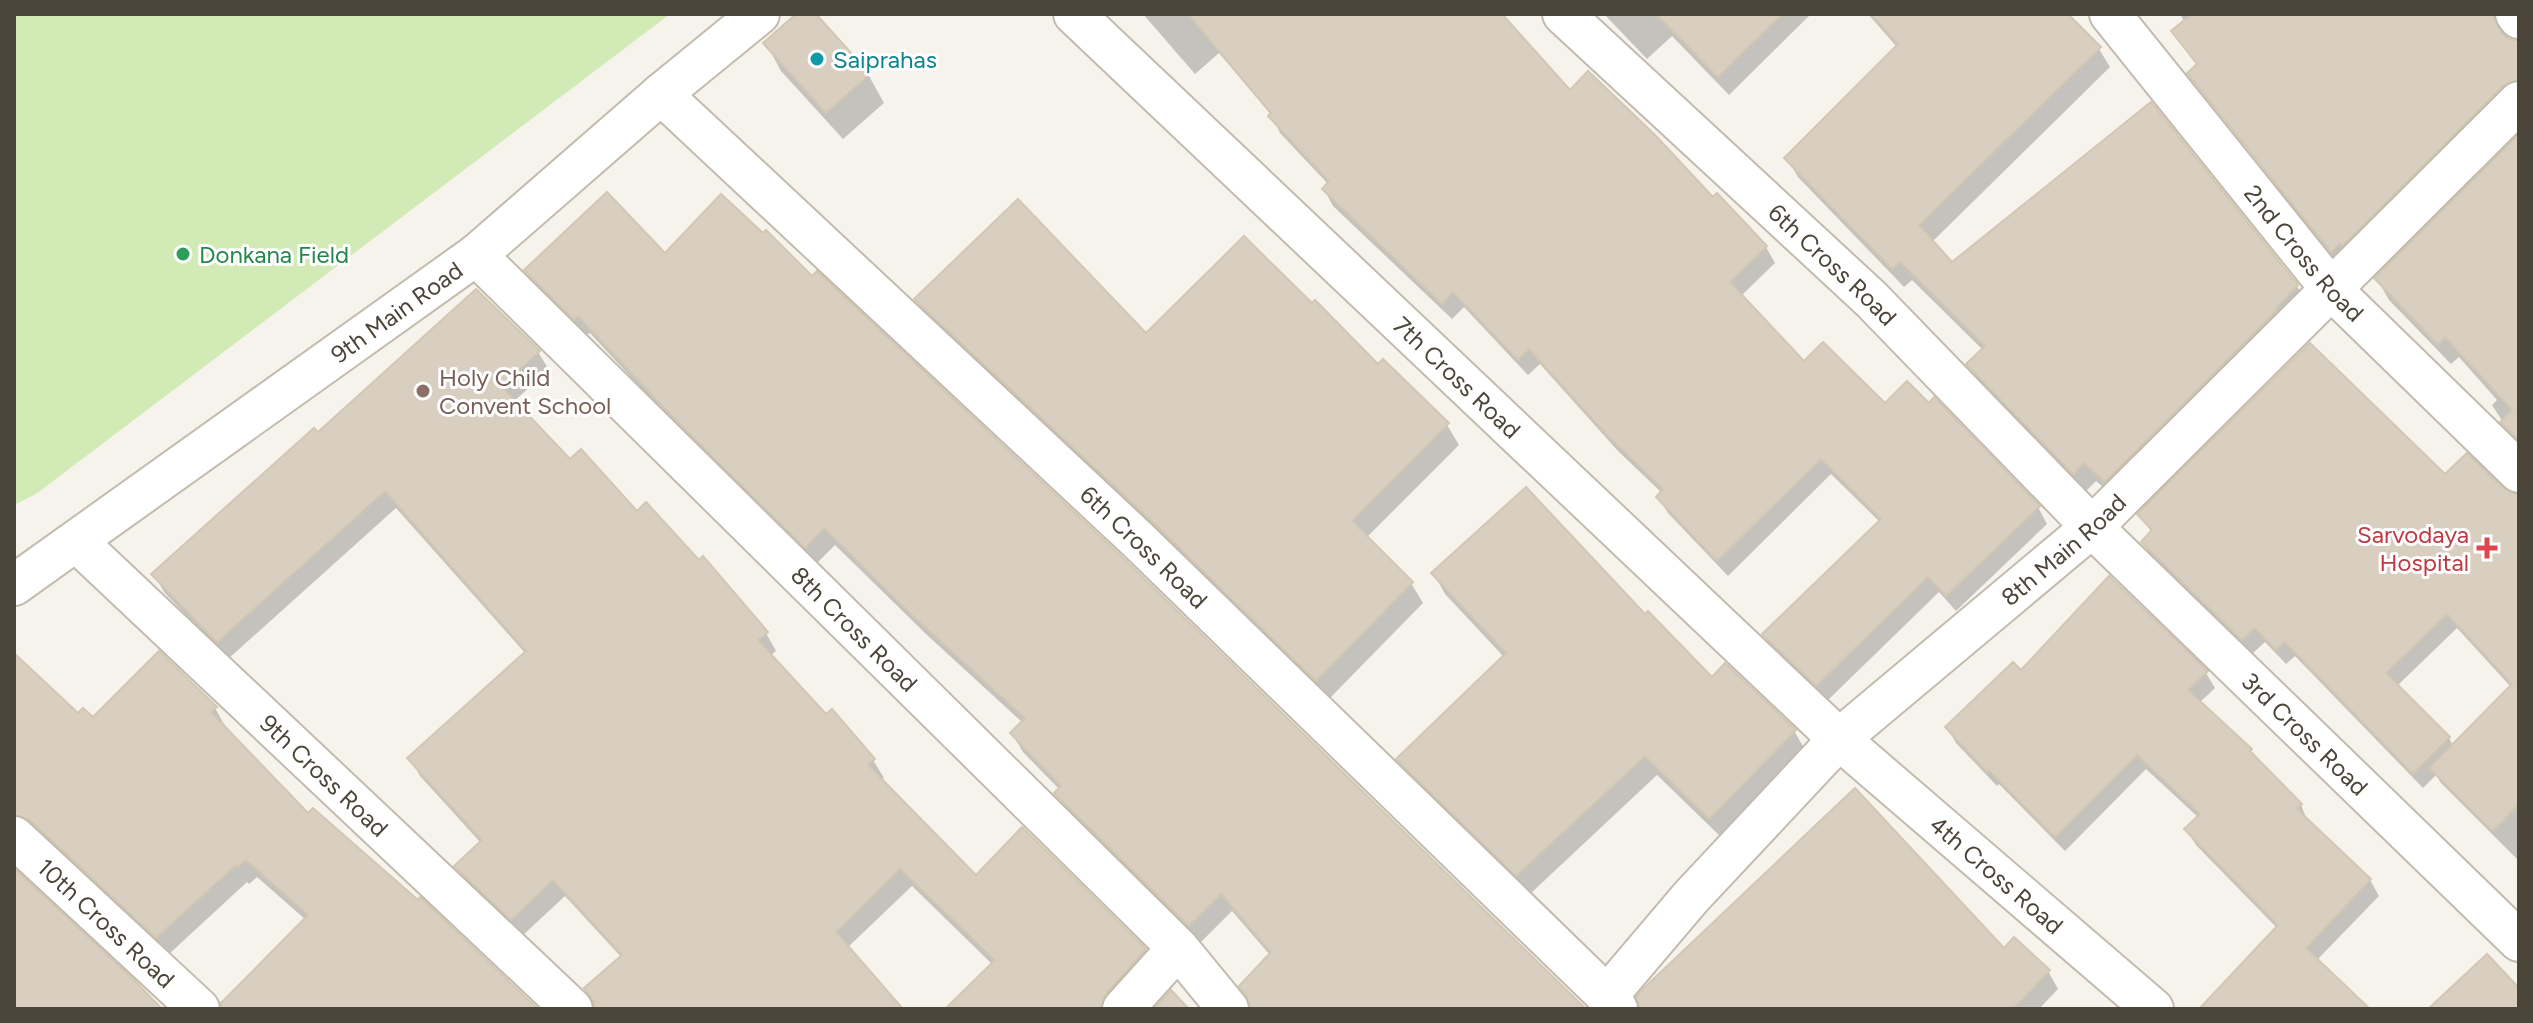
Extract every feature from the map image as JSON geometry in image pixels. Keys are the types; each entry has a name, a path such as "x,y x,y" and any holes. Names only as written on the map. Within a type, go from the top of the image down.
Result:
{"street":[{"name":"9th Main Road","path":"14,585 476,255 661,94 759,14"},
{"name":"7th Cross Road","path":"1074,14 1839,739"},
{"name":"6th Cross Road","path":"1563,14 1871,299 2092,527"},
{"name":"2nd Cross Road","path":"2110,14 2331,289 2519,472"},
{"name":"6th Cross Road","path":"661,94 1139,541 1612,1002"},
{"name":"8th Main Road","path":"1612,1002 1691,897 1839,739 2092,527 2519,102"},
{"name":"8th Cross Road","path":"476,255 1178,948 1228,1009"},
{"name":"3rd Cross Road","path":"2092,527 2519,941"},
{"name":"9th Cross Road","path":"77,542 572,1009"},
{"name":"4th Cross Road","path":"1839,739 2153,1009"},
{"name":"10th Cross Road","path":"14,837 199,1009"},
{"path":"1123,1009 1178,948"}],"green space":[{"name":"Donkana Field","path":"14,14 670,14 36,494 14,505"}],"building":[{"name":"Saiprahas","path":"796,14 816,14 870,74 826,113 763,43"},
{"path":"1188,14 1502,14 1570,90 1588,71 1655,135 1713,197 1717,193 1767,246 1730,282 1804,361 1823,342 1885,403 1907,381 1929,403 1934,397 2040,506 1946,596 1928,577 1816,686 1762,634 1881,519 1821,459 1717,561 1656,497 1663,489 1607,435 1529,349 1518,360 1453,292 1442,304 1322,189 1329,181 1268,116 1271,113"},
{"path":"1656,14 1782,14 1718,77"},
{"path":"1871,14 2068,14 2101,47 1919,225 1952,262 2151,102 2298,285 2277,310 2105,482 2084,463 2073,474 1966,364 1985,346 1900,262 1892,269 1784,158 1898,44"},
{"path":"2192,14 2493,14 2501,32 2509,39 2519,41 2519,80 2503,86 2342,246 2340,243 2331,252 2187,73 2197,64 2171,31"},
{"path":"2519,134 2519,440 2500,422 2512,410 2445,337 2438,345 2374,278"},
{"path":"607,192 665,253 721,194 763,233 766,230 812,276 817,271 1123,558 1586,1009 1250,1009 1246,995 1239,986 1271,952 1221,894 1189,926 1054,793 1061,786 1010,733 1025,718 913,616 824,528 805,548 667,411 578,316 574,320 524,270"},
{"path":"1018,199 1146,333 1244,236 1312,303 1315,300 1378,364 1383,359 1449,423 1352,521 1413,582 1316,681 1155,524 914,299"},
{"path":"476,289 540,351 501,386 570,459 581,449 637,511 646,502 699,560 703,556 768,632 758,640 826,714 832,709 875,759 868,765 976,875 1022,827 1146,949 1106,994 1101,1009 945,1009 995,960 900,869 836,932 903,1009 594,1009 594,1002 584,988 622,955 553,880 511,920 454,866 482,840 407,758 526,651 385,491 217,642 151,574 314,428 318,432"},
{"path":"2310,343 2445,474 2467,453 2503,488 2519,494 2519,804 2493,831 2429,768 2512,684 2447,614 2386,673 2450,737 2413,774 2285,642 2276,650 2255,628 2242,640 2141,542 2152,530 2137,514"},
{"path":"1526,487 1645,614 1648,611 1712,677 1725,663 1796,730 1709,819 1645,756 1516,876 1396,759 1506,653 1431,573"},
{"path":"2109,576 2208,671 2188,690 2252,749 2250,751 2302,804 2297,809 2371,879 2306,948 2370,1009 2199,1009 2278,925 2184,829 2200,814 2137,755 2055,837 1945,727 2013,662 2021,670"},
{"path":"159,651 217,707 211,712 308,813 313,808 418,900 420,897 538,1009 221,1009 221,1003 308,915 246,860 238,867 236,865 156,938 30,820 14,815 14,653 78,713 83,708 93,717"},
{"path":"1855,788 2004,948 2014,937 2050,970 2013,1009 1640,1009 1636,997 1645,987"},
{"path":"14,868 132,978 162,1009 14,1009"},
{"path":"2487,954 2519,988 2519,1009 2428,1009"},
{"path":"1171,990 1189,1009 1154,1009"}],"place":[{"name":"Saiprahas","path":"817,59"},
{"name":"Donkana Field","path":"183,254"},
{"name":"Holy Child Convent School","path":"423,391"},
{"name":"Sarvodaya Hospital","path":"2487,548"}]}
